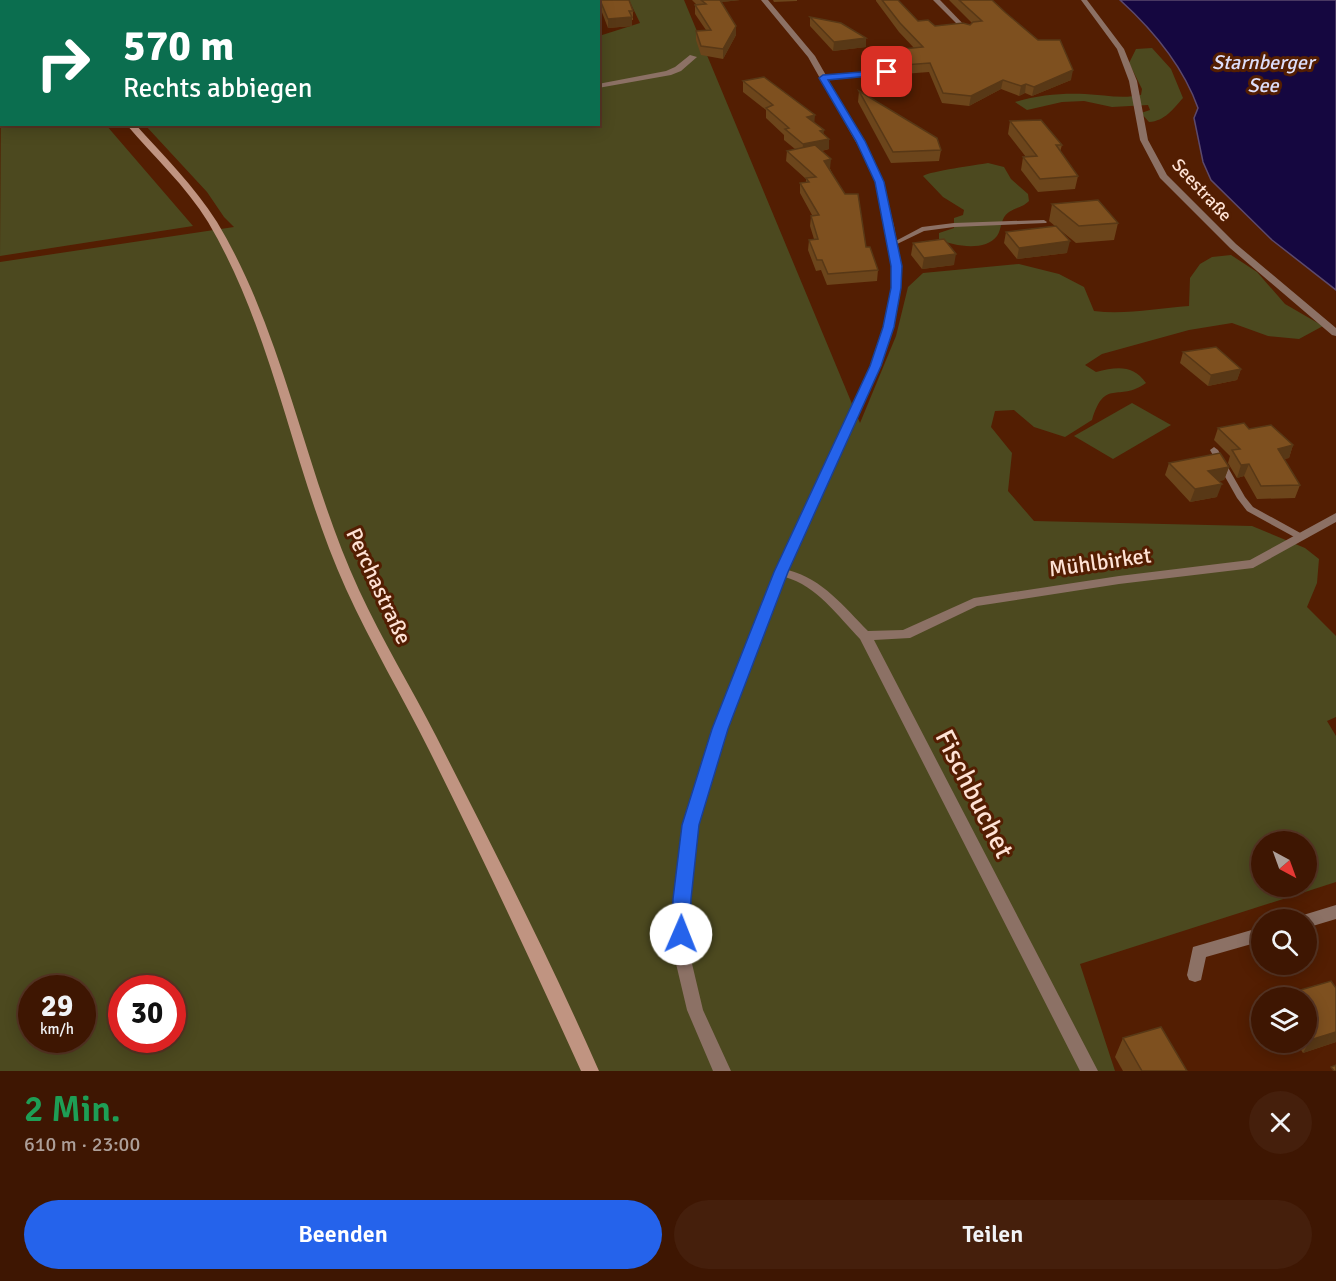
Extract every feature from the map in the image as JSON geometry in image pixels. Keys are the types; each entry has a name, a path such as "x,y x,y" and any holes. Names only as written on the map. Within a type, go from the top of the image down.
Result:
{"main road":[{"name":"Perchastraße","path":"132,126 174,173 220,235 243,284 321,513 352,589 438,754 590,1071"}],"street":[{"path":"722,1071 696,1010 681,951 682,899 690,825 720,729 781,572 876,366 889,327 896,288 897,266 879,182 870,160 797,37 764,0"},
{"path":"936,0 967,31"},
{"name":"Seestraße","path":"1084,0 1120,49 1133,81 1144,140 1163,176 1233,246 1336,333"},
{"path":"600,86 668,73 678,69 693,57"},
{"name":"Mühlbirket","path":"865,636 905,635 974,602 1119,580 1253,564 1336,518"},
{"name":"Fischbuchet","path":"781,572 799,575 825,594 865,636 1089,1071"},
{"path":"1317,918 1336,912"},
{"path":"1196,975 1199,952 1251,937"}],"lane":[{"path":"823,78 887,72 890,68"},
{"path":"893,244 922,229 954,225 1044,222"},
{"path":"1214,450 1241,498 1250,509 1301,537"}],"shaded area":[{"path":"629,0 684,0 860,423 896,336 908,287 923,273 1019,264 1059,274 1084,287 1094,311 1130,312 1189,306 1190,278 1200,264 1212,257 1231,255 1257,272 1285,304 1323,326 1299,339 1268,336 1232,323 1189,330 1102,354 1085,365 1096,372 1124,368 1136,373 1146,383 1136,389 1107,395 1097,407 1092,420 1065,437 1034,427 1014,410 995,411 991,427 1012,453 1008,491 1034,521 1252,526 1305,548 1319,559 1317,583 1307,607 1336,636 1336,717 1327,721 1336,736 1336,882 1317,888 1317,831 1251,831 1251,897 1289,897 1080,964 1115,1071 0,1071 0,262 234,227 224,217 207,192 146,126 600,126 600,36 640,23"},
{"path":"1152,48 1171,69 1183,98 1168,114 1155,121 1149,122 1141,113 1150,110 1148,105 1112,107 1084,101 1062,102 1027,110 1015,102 1059,94 1120,97 1141,95 1142,89 1129,63 1136,49"},
{"path":"1,126 107,126 193,226 0,256"},
{"path":"988,163 1004,167 1011,179 1028,194 1029,201 1006,214 997,236 985,244 969,246 952,244 939,239 939,233 954,228 954,218 963,215 964,210 943,197 923,176"},
{"path":"1132,403 1171,425 1113,459 1074,436"}],"water":[{"name":"Starnberger See","path":"1120,0 1336,0 1336,290 1272,240 1211,180 1203,162 1194,118 1198,108 1192,93 1166,50"}],"building":[{"path":"600,0 629,0 633,11 629,11 632,17 608,19"},
{"path":"701,0 720,0 736,26 723,49 701,46 696,31 711,30 695,5 706,4"},
{"path":"882,0 898,0 918,21 928,20 935,26 963,23 970,25 973,22 982,21 959,0 992,0 1038,40 1060,40 1073,70 1034,87 1026,84 1021,86 1003,80 971,96 943,93 930,63 891,66 896,59 891,53 885,59 879,60 875,52 923,47"},
{"path":"810,17 841,23 866,38 834,42"},
{"path":"764,77 815,115 807,117 824,130 820,131 829,139 803,144 785,129 789,128 766,108 773,105 743,81"},
{"path":"859,91 937,138 941,150 893,152"},
{"path":"1041,120 1062,145 1056,145 1078,176 1040,179 1023,157 1037,156 1010,121"},
{"path":"815,145 831,159 824,161 845,194 858,194 866,247 870,247 878,270 828,274 822,260 817,260 809,240 818,239 811,216 819,215 800,183 809,182 806,178 816,177 787,151"},
{"path":"1098,200 1118,223 1079,226 1052,204"},
{"path":"1056,226 1070,241 1019,248 1006,232"},
{"path":"944,239 956,254 924,258 913,243"},
{"path":"1216,347 1241,369 1211,375 1183,352"},
{"path":"1244,423 1249,429 1271,425 1293,445 1278,449 1300,485 1261,486 1249,464 1241,465 1232,450 1240,449 1218,428"},
{"path":"1220,453 1229,467 1208,471 1222,484 1195,489 1169,463"},
{"path":"1331,981 1336,988 1336,1032 1317,1038 1317,987 1311,987"},
{"path":"1161,1027 1187,1071 1142,1071 1123,1038"}],"route":[{"path":"681,934 682,899 690,825 720,729 781,572 876,366 889,327 896,288 897,266 879,182 861,141 823,78 887,72"}]}
